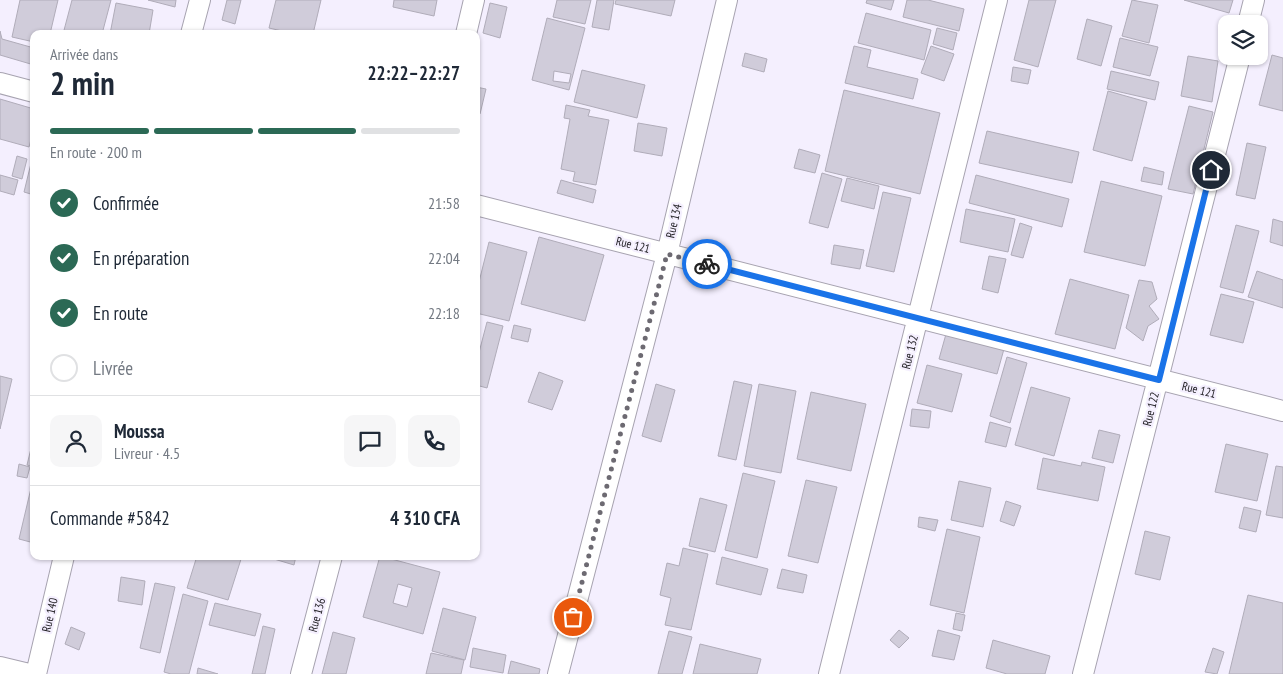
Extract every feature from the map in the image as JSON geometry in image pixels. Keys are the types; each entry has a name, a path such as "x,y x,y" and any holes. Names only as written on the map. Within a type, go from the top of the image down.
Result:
{"street":[{"path":"192,30 200,0"},
{"path":"467,30 474,0"},
{"name":"Rue 134","path":"558,674 667,254 727,0"},
{"name":"Rue 132","path":"829,674 997,0"},
{"path":"1250,15 1254,0"},
{"name":"Rue 122","path":"1084,674 1238,65"},
{"path":"0,83 30,91"},
{"name":"Rue 121","path":"480,206 1283,411"},
{"name":"Rue 140","path":"36,674 63,560"},
{"name":"Rue 136","path":"302,674 331,560"},
{"path":"0,666 29,674"}],"building":[{"path":"20,0 58,0 51,30 30,30 30,41 12,37"},
{"path":"72,0 111,0 103,30 64,30"},
{"path":"148,0 176,0 175,7"},
{"path":"227,0 241,0 235,24 222,20"},
{"path":"276,0 321,0 314,30 278,30 269,28"},
{"path":"394,0 437,0 434,16 393,7"},
{"path":"557,0 591,0 585,24 553,17"},
{"path":"597,0 614,0 609,30 592,27"},
{"path":"616,0 675,0 671,16 615,4"},
{"path":"867,0 894,0 891,10 866,3"},
{"path":"907,0 928,0 964,9 959,31 903,17"},
{"path":"1029,0 1056,0 1038,67 1014,60"},
{"path":"1132,0 1158,5 1149,43 1122,36"},
{"path":"1184,0 1233,0 1229,13"},
{"path":"116,3 153,10 150,30 111,30"},
{"path":"490,3 507,7 500,38 483,33"},
{"path":"866,13 931,30 924,60 858,43"},
{"path":"547,18 585,28 569,90 532,80","holes":["554,71 571,74 569,83 553,81"]},
{"path":"1087,19 1112,26 1101,66 1077,59"},
{"path":"937,28 957,33 953,50 933,44"},
{"path":"0,31 2,39 30,47 30,64 0,55"},
{"path":"1120,38 1158,47 1150,76 1113,67"},
{"path":"854,46 871,50 867,67 918,79 913,99 845,83"},
{"path":"931,46 954,54 944,81 921,73"},
{"path":"745,53 767,59 764,72 742,66"},
{"path":"1272,55 1283,58 1283,111 1259,105"},
{"path":"1188,56 1218,61 1212,102 1181,96"},
{"path":"1013,67 1031,70 1028,84 1011,81"},
{"path":"582,70 645,85 637,118 574,102"},
{"path":"1111,71 1159,82 1155,100 1107,89"},
{"path":"480,88 486,89 480,114"},
{"path":"844,90 940,113 920,194 825,171"},
{"path":"1108,91 1147,102 1132,161 1093,150"},
{"path":"0,99 30,108 29,147 0,139"},
{"path":"566,105 590,110 588,116 609,120 596,185 573,181 575,172 561,169 570,119 564,118"},
{"path":"1189,106 1213,112 1193,194 1168,189"},
{"path":"638,123 667,128 662,156 634,151"},
{"path":"987,131 1079,152 1072,183 979,163"},
{"path":"1247,143 1266,147 1255,199 1236,195"},
{"path":"799,149 820,155 815,173 794,168"},
{"path":"17,156 27,159 22,179 12,176"},
{"path":"30,167 30,194 24,192"},
{"path":"1144,167 1164,172 1162,185 1141,181"},
{"path":"822,173 842,179 828,228 809,223"},
{"path":"0,175 18,180 14,195 0,191"},
{"path":"976,175 1069,199 1062,227 969,203"},
{"path":"847,178 879,186 874,209 841,201"},
{"path":"561,180 596,190 593,203 557,193"},
{"path":"1101,181 1162,196 1145,266 1084,252"},
{"path":"883,192 911,198 894,272 866,266"},
{"path":"966,209 1015,219 1008,252 960,242"},
{"path":"1273,219 1283,222 1283,246 1270,242"},
{"path":"1020,223 1032,227 1023,258 1011,255"},
{"path":"1236,225 1259,231 1243,293 1220,287"},
{"path":"539,237 604,255 585,321 521,304"},
{"path":"489,242 527,252 509,321 480,314 480,278"},
{"path":"834,245 864,250 860,269 831,264"},
{"path":"989,256 1006,259 998,293 982,289"},
{"path":"1257,271 1283,280 1283,308 1248,297"},
{"path":"1070,279 1129,295 1115,349 1055,334"},
{"path":"1139,280 1152,282 1157,299 1149,306 1159,319 1148,326 1143,341 1126,328"},
{"path":"1221,294 1254,302 1243,343 1210,335"},
{"path":"487,322 503,326 487,388 480,386 480,349"},
{"path":"514,325 531,329 528,342 511,338"},
{"path":"946,334 1004,349 997,374 939,359"},
{"path":"1007,357 1027,363 1010,423 990,416"},
{"path":"927,365 962,374 952,412 917,403"},
{"path":"539,372 563,381 552,410 528,402"},
{"path":"0,376 12,379 0,429"},
{"path":"734,381 752,385 736,460 718,456"},
{"path":"656,384 675,390 661,442 642,436"},
{"path":"759,384 796,391 781,473 744,466"},
{"path":"1031,387 1070,398 1054,456 1015,445"},
{"path":"811,392 866,404 851,471 797,459"},
{"path":"912,409 931,411 929,428 910,426"},
{"path":"990,422 1011,428 1006,447 985,442"},
{"path":"1099,430 1120,435 1113,463 1092,458"},
{"path":"1226,444 1268,454 1257,501 1215,492"},
{"path":"30,453 30,466 27,465"},
{"path":"1043,458 1081,466 1082,462 1105,467 1098,501 1037,489"},
{"path":"19,464 30,467 27,478 17,476"},
{"path":"1276,466 1283,467 1283,518 1266,515"},
{"path":"743,473 775,481 757,558 725,550"},
{"path":"806,480 837,487 818,563 788,556"},
{"path":"959,481 991,488 983,527 951,520"},
{"path":"30,492 30,542 19,539"},
{"path":"700,498 727,505 715,552 689,546"},
{"path":"1006,501 1021,506 1014,526 1000,521"},
{"path":"1244,507 1261,511 1256,532 1239,528"},
{"path":"919,517 938,520 935,531 918,527"},
{"path":"947,529 980,537 964,613 930,605"},
{"path":"1145,531 1170,537 1160,580 1135,574"},
{"path":"683,548 708,554 691,630 665,625 671,598 660,595 667,563 679,566"},
{"path":"722,557 768,569 761,595 716,584"},
{"path":"196,560 241,560 228,600 187,588"},
{"path":"277,560 295,560 294,565"},
{"path":"379,560 395,560 440,572 423,634 363,617","holes":["398,584 412,588 407,607 393,603"]},
{"path":"782,569 807,575 803,593 777,588"},
{"path":"121,577 145,581 142,605 118,601"},
{"path":"155,583 175,587 160,653 140,648"},
{"path":"183,594 208,601 189,674 171,674 164,672"},
{"path":"1248,595 1283,603 1283,674 1229,674"},
{"path":"215,603 261,614 255,636 209,625"},
{"path":"443,608 476,617 465,660 432,651"},
{"path":"956,613 965,615 962,631 953,629"},
{"path":"263,626 275,629 265,674 252,674"},
{"path":"71,627 85,633 79,650 65,644"},
{"path":"899,630 909,638 899,648 890,640"},
{"path":"938,630 960,636 954,660 932,656"},
{"path":"669,631 692,637 682,674 658,674"},
{"path":"333,632 355,638 346,674 322,674"},
{"path":"993,640 1050,656 1045,674 1007,674 986,668"},
{"path":"700,644 761,659 757,674 693,674"},
{"path":"473,648 506,655 503,673 470,667"},
{"path":"1213,648 1224,652 1217,674 1205,672"},
{"path":"431,653 464,660 461,674 426,674"},
{"path":"511,661 540,669 539,674 508,674"},
{"path":"198,668 218,674 197,674"}],"way so far":[{"path":"573,617 667,254 707,264"}],"route":[{"path":"707,264 1159,380 1211,170"}]}
